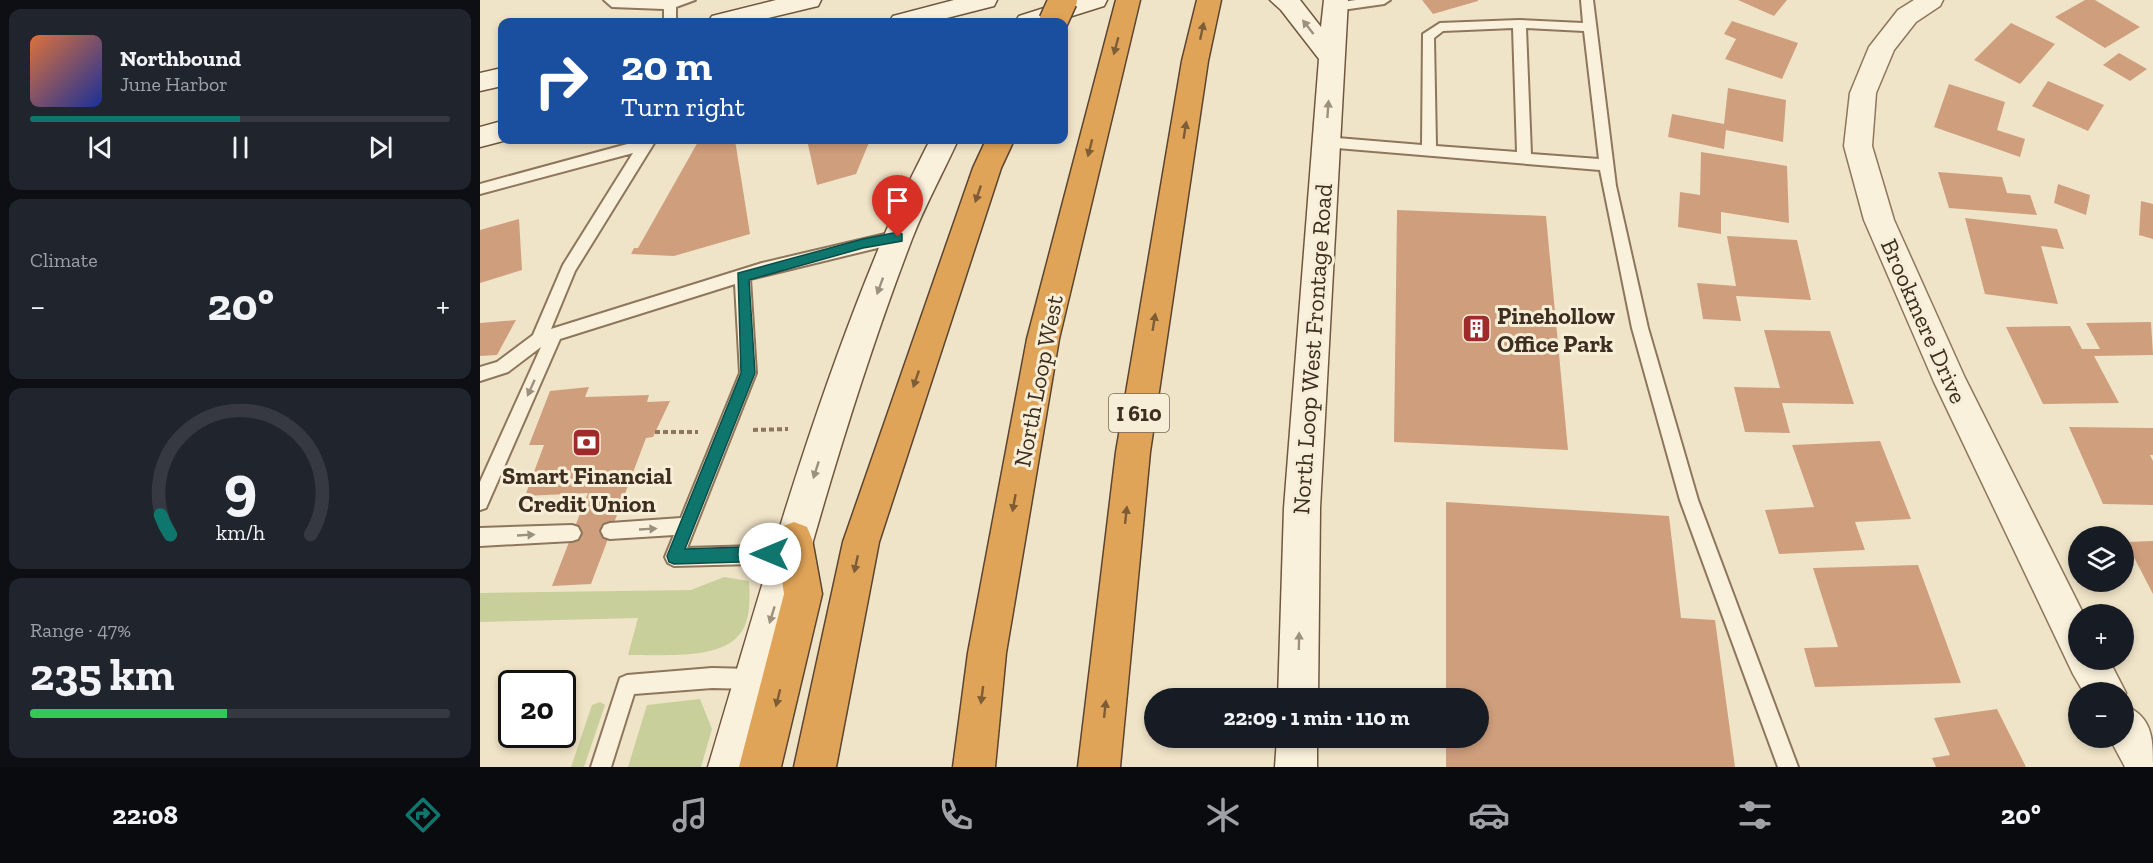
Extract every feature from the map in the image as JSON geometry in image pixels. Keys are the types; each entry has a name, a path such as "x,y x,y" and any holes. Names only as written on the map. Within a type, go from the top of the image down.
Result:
{"highway":[{"path":"1055,18 1063,0"},
{"name":"North Loop West","path":"974,767 987,653 1043,339 1128,0"},
{"name":"I 610","path":"1098,767 1133,452 1195,62 1209,0"},
{"path":"815,767 861,542 987,168 998,144"},
{"path":"760,767 803,594 792,546"}],"main road":[{"path":"917,18 985,0"},
{"path":"991,18 998,0"},
{"path":"1040,18 1095,0"},
{"path":"1282,0 1290,4 1332,58"},
{"name":"Brookmere Drive","path":"1931,0 1907,16 1882,47 1863,93 1858,146 1879,220 1946,372 2068,622"},
{"path":"737,18 796,2"},
{"name":"North Loop West Frontage Road","path":"1298,688 1302,508 1336,4"},
{"path":"480,82 498,78"},
{"path":"480,137 498,132"},
{"path":"729,767 792,546 845,382 898,237 942,144"},
{"path":"2134,743 2147,767"},
{"path":"1296,767 1297,748"}],"lane":[{"path":"610,0 612,3 670,5 689,0"},
{"path":"1336,4 1384,0"},
{"path":"1587,0 1609,186 1640,328 1689,501 1788,767"},
{"path":"670,5 670,18"},
{"path":"1429,150 1428,37 1440,27 1519,24 1590,27"},
{"path":"1519,24 1524,158"},
{"path":"1325,142 1607,165"},
{"path":"480,189 640,144"},
{"path":"480,502 547,337 568,269 646,144"},
{"path":"480,374 502,367 547,337 742,277 863,243 898,237"},
{"path":"742,277 748,373 674,556 792,546"},
{"path":"610,531 686,526"},
{"path":"480,537 572,533"},
{"path":"601,767 627,685 712,678 753,679"}],"green space":[{"path":"724,577 749,581 749,609 746,623 739,635 729,643 703,652 628,655 638,618 480,622 480,593 691,590"},
{"path":"700,699 712,729 701,767 628,767 647,705"},
{"path":"600,702 605,705 584,767 571,767 592,705"}],"building":[{"path":"1422,0 1478,0 1478,1 1433,14"},
{"path":"1738,0 1787,0 1774,16"},
{"path":"2085,0 2095,0 2140,27 2105,48 2055,17"},
{"path":"1732,21 1798,43 1782,79 1725,59 1736,39 1724,34"},
{"path":"2011,23 2055,44 2020,84 1974,60"},
{"path":"2119,53 2147,69 2130,81 2103,65"},
{"path":"2048,81 2104,105 2088,131 2032,106"},
{"path":"1949,84 2005,102 1997,130 2025,139 2020,157 1934,127"},
{"path":"1728,88 1786,100 1783,142 1726,130 1724,149 1668,137 1672,114 1724,124"},
{"path":"697,144 736,144 750,234 674,256 631,254 634,248 638,248"},
{"path":"808,144 868,144 856,174 817,185"},
{"path":"1701,152 1787,166 1789,223 1721,212 1721,234 1678,227 1680,192 1700,195"},
{"path":"1938,172 2002,177 2007,193 2030,195 2037,215 1949,208"},
{"path":"2058,184 2090,195 2086,215 2054,203"},
{"path":"2141,201 2153,204 2153,239 2139,235"},
{"name":"Pinehollow Office Park","path":"1397,210 1546,216 1568,450 1394,442"},
{"path":"1965,218 2057,229 2064,249 2041,246 2058,304 1985,294"},
{"path":"519,219 522,270 480,283 480,230"},
{"path":"1727,236 1797,240 1811,300 1736,296 1741,321 1703,319 1697,283 1736,286"},
{"path":"516,320 497,355 480,356 480,323"},
{"path":"2151,322 2153,355 2094,356 2119,403 2043,404 2006,327 2070,326 2082,349 2100,349 2086,323"},
{"path":"1764,330 1830,331 1854,404 1782,403 1790,433 1745,432 1734,387 1780,388"},
{"name":"Smart Financial Credit Union","path":"589,387 585,397 649,395 647,402 670,401 653,437 646,438 591,584 552,586 588,493 525,496 544,445 529,445 550,391"},
{"path":"2069,427 2153,428 2153,455 2150,455 2153,461 2153,505 2103,504"},
{"path":"1880,441 1911,519 1855,522 1865,550 1779,554 1765,510 1814,507 1792,445"},
{"path":"1446,502 1669,516 1681,618 1715,620 1735,767 1446,767 1446,748 1489,748 1489,688 1446,688"},
{"path":"2153,541 2153,594 2134,557 2134,542"},
{"path":"1918,565 1961,683 1815,687 1804,648 1838,647 1813,568"},
{"path":"1997,709 2026,767 1936,767 1932,758 1950,755 1934,718"}],"place":[{"name":"Pinehollow Office Park","path":"1476,329"},
{"name":"Smart Financial Credit Union","path":"587,442"}],"route":[{"path":"770,554 674,556 748,373 742,277 863,243 898,237"}]}
